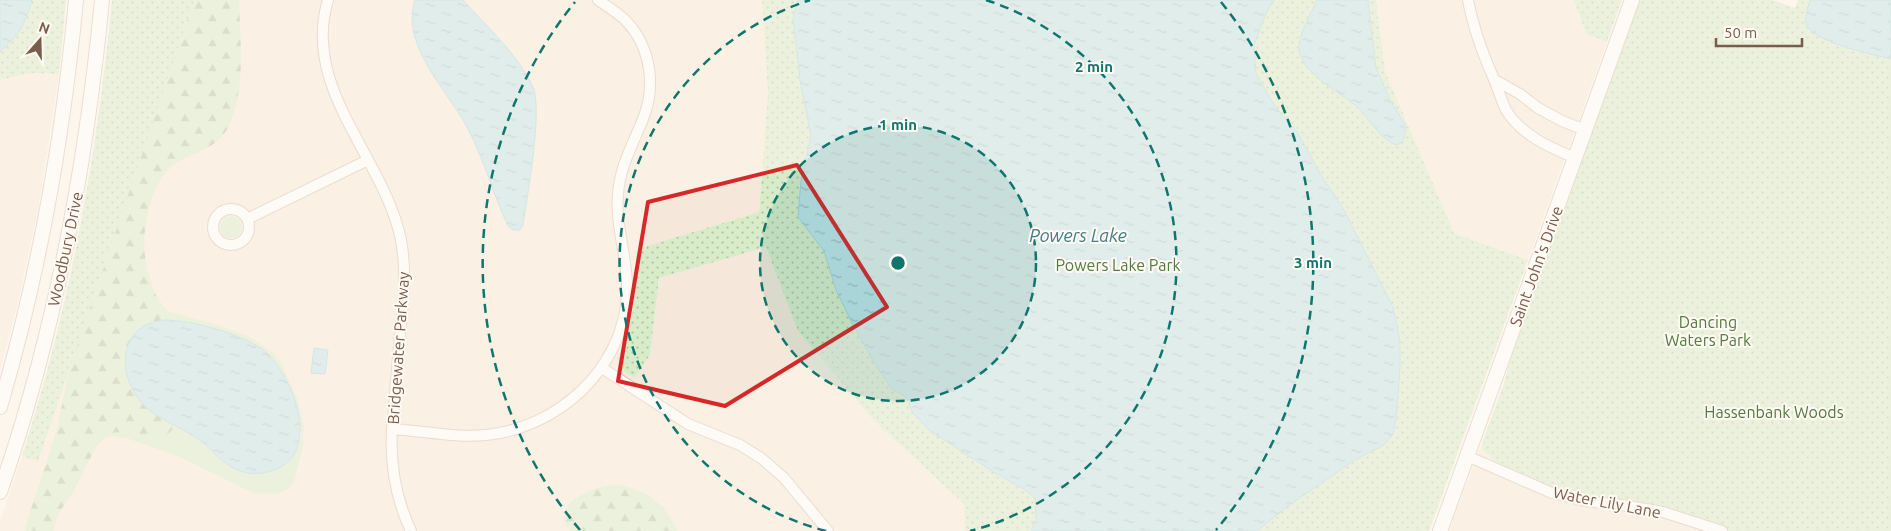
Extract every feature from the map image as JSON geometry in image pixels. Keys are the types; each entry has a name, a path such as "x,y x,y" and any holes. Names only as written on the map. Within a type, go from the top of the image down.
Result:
{"main road":[{"name":"Woodbury Drive","path":"0,407 32,283 50,198 65,103 76,0"},
{"name":"Woodbury Drive","path":"0,492 39,361 69,234 91,105 102,0"},
{"name":"Saint John's Drive","path":"1440,531 1632,0"}],"street":[{"name":"Bridgewater Parkway","path":"328,0 322,32 326,70 332,89 395,218 404,259 404,290 391,458 401,505 411,531"},
{"path":"392,428 475,435 519,428 561,408 582,390 602,368 615,343 626,314 627,274 618,214 618,194 622,169 630,144 643,119 650,90 650,70 645,51 636,33 627,22 598,0"},
{"path":"1468,0 1478,41 1506,110 1532,137 1553,149 1575,158"},
{"path":"1495,80 1562,121 1585,130"},
{"path":"247,220 368,160"},
{"path":"602,368 684,422 701,431 740,446 762,458 784,478 828,531"},
{"name":"Water Lily Lane","path":"1467,456 1552,493 1586,501 1663,512 1722,531"}],"highlighted area":[{"path":"797,165 887,307 725,406 618,381 648,202"}],"shaded area":[{"path":"194,0 762,0 768,93 759,212 634,250 636,279 633,311 616,364 635,378 650,355 659,278 766,246 798,331 874,421 964,504 965,531 0,531 0,522 22,456 38,462"},
{"path":"1376,0 1574,0 1586,34 1607,42 1528,260 1454,233 1385,71"},
{"path":"31,73 59,74 38,209 20,293 0,370 0,80"},
{"path":"1484,438 1483,450 1488,455 1622,505 1722,531 1449,531"}],"green space":[{"path":"0,0 66,0 59,74 31,73 0,80"},
{"path":"112,0 194,0 38,462 22,456 39,400 68,287 90,173"},
{"path":"185,0 239,0 241,67 237,101 233,117 226,131 216,142 181,160 166,172 153,195 146,223 144,250 147,269 165,320 149,323 126,349 125,363 128,378 159,417 175,425 169,433 162,436 153,437 125,433 108,435 93,452 57,518 53,531 24,531 57,429 74,345"},
{"name":"Powers Lake","path":"762,0 1376,0 1385,71 1454,233 1528,260 1429,531 965,531 964,504 874,421 798,331 766,247 659,278 650,355 635,378 618,367 616,362 627,334 633,311 636,279 634,250 759,212 768,93"},
{"path":"1574,0 1622,0 1607,42 1586,34"},
{"name":"Dancing Waters Park","path":"1632,0 1773,0 1795,8 1798,0 1891,0 1891,531 1722,531 1686,518 1586,501 1507,472 1483,450 1483,440 1504,383 1536,263"},
{"path":"231,216 239,219 242,227 239,235 231,238 223,235 220,227 223,219"},
{"path":"154,288 162,305 170,312 215,324 250,337 274,353 281,363 297,398 304,426 303,446 294,482 288,489 277,494 253,493 178,456 126,438 110,436 104,438 109,434 122,432 155,437 174,428 175,425 199,440 220,459 262,473 280,468 301,438 297,408 279,367 253,344 189,322 165,320"},
{"path":"617,485 636,489 653,499 667,513 677,531 570,531 565,520 565,511 577,497 597,488"}],"water":[{"path":"0,0 32,0 20,29 0,52"},
{"path":"415,0 463,0 519,63 533,87 536,98 535,133 531,175 523,225 520,230 513,230 508,226 467,127 428,67 420,50 414,34 412,17"},
{"name":"Powers Lake","path":"798,0 1274,0 1267,11 1254,45 1256,74 1275,106 1298,133 1321,175 1344,210 1393,307 1400,341 1400,368 1393,434 1384,445 1355,460 1288,506 1257,531 1031,531 1036,519 1035,498 1024,489 995,473 929,430 913,413 906,397 892,389 875,364 853,325 836,290 824,251 798,217 801,181 811,136 800,80 793,19"},
{"path":"1317,0 1368,0 1376,68 1391,102 1405,124 1405,137 1401,143 1396,145 1384,137 1355,105 1314,74 1302,58 1299,50 1300,38"},
{"path":"1810,0 1891,0 1891,59 1843,46 1818,36 1810,30 1806,23 1806,14"},
{"path":"165,320 190,323 219,330 247,341 268,354 287,381 299,415 300,433 297,448 289,461 274,470 266,472 240,471 223,461 198,439 145,407 133,391 129,381 126,372 126,352 129,343 139,329 154,322"},
{"path":"314,348 328,350 325,374 311,373"}],"park label":[{"name":"Powers Lake Park","path":"1118,265"},
{"name":"Hassenbank Woods","path":"1774,412"}]}
